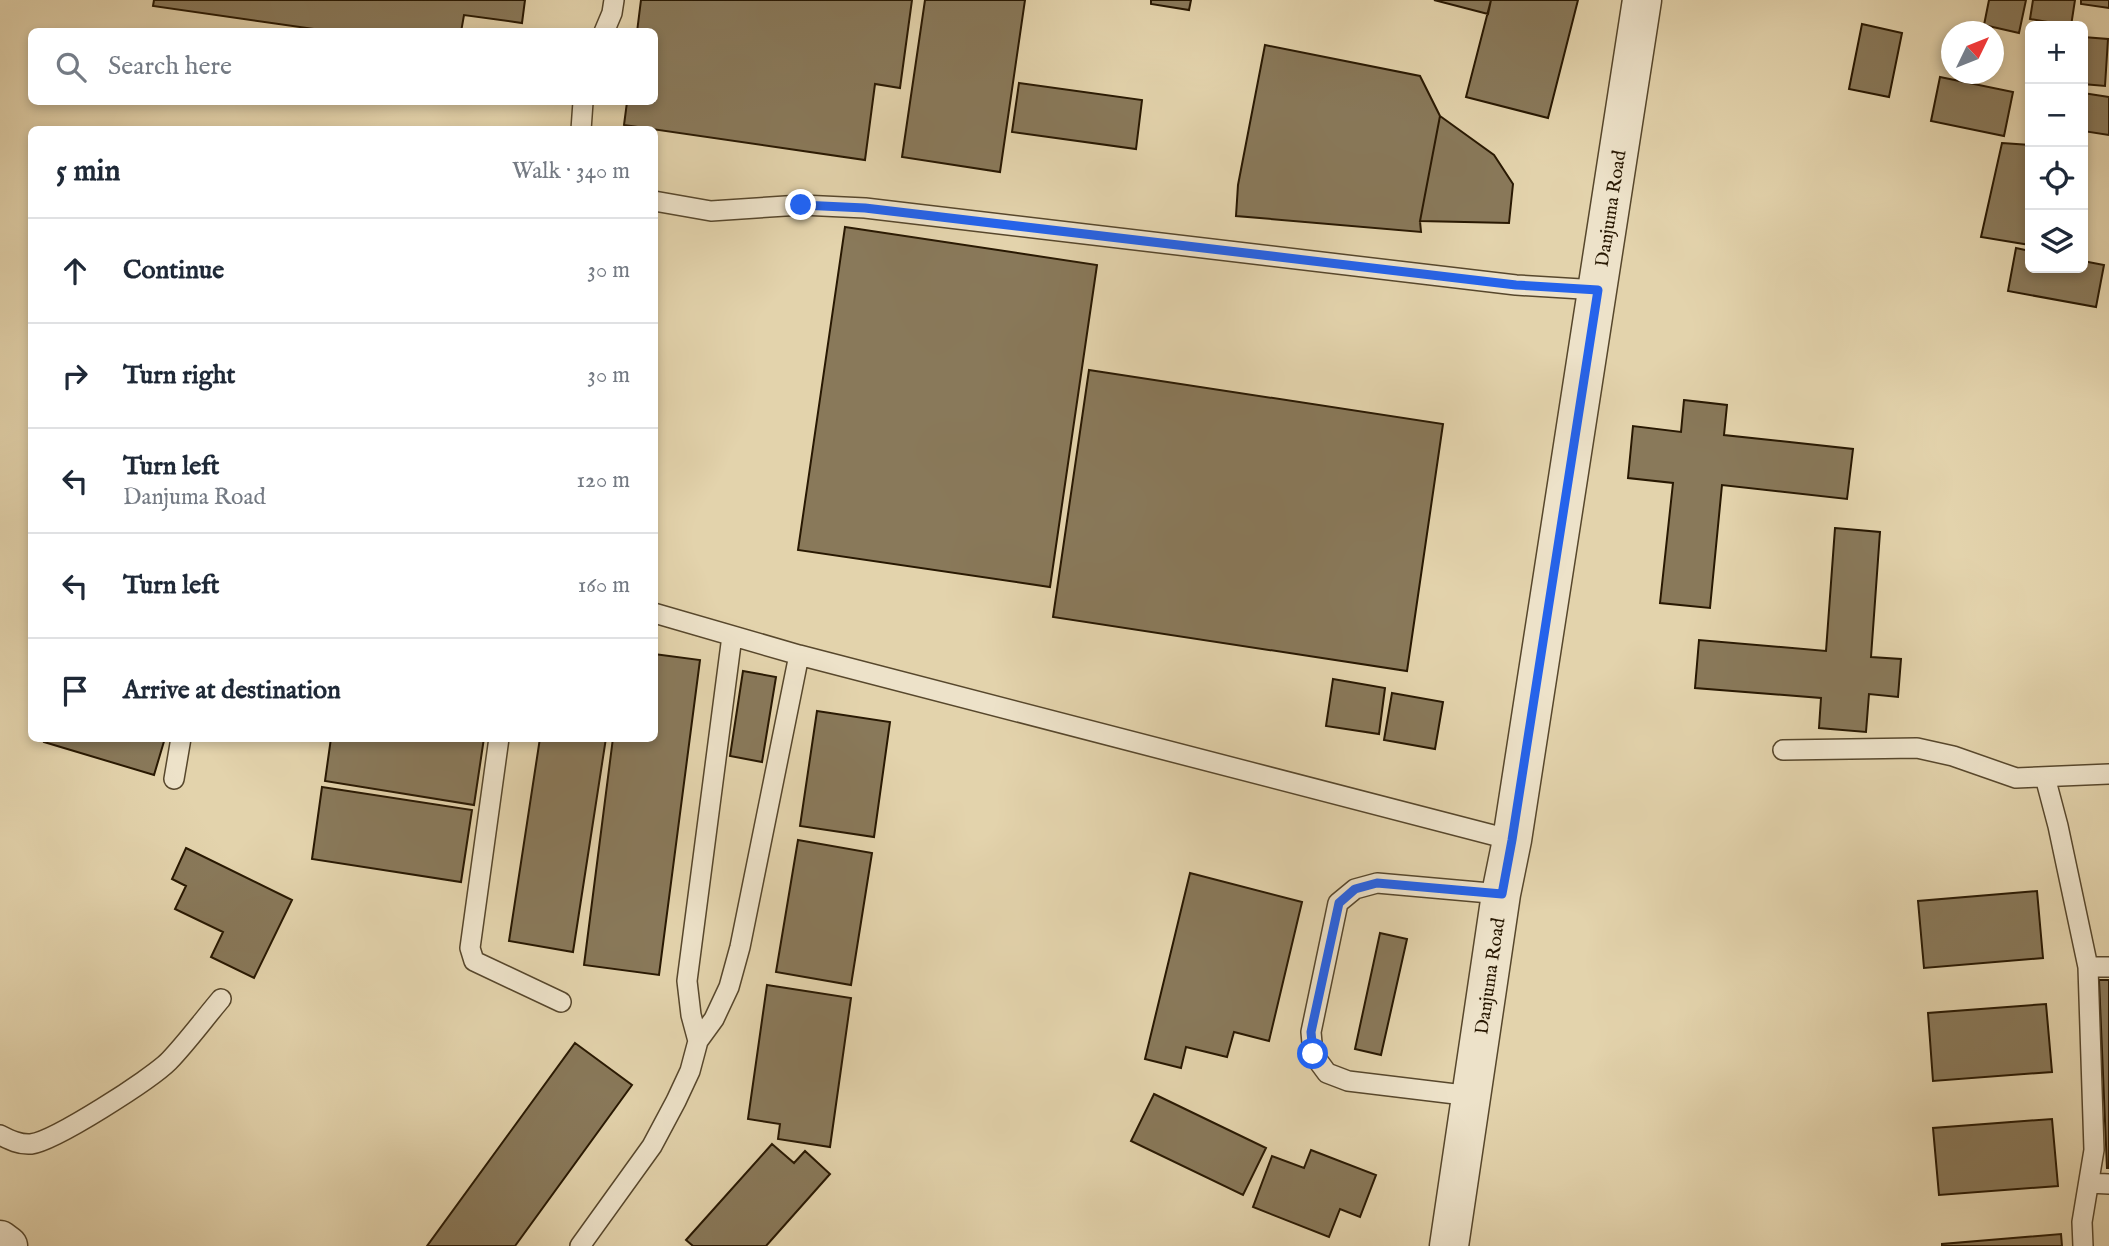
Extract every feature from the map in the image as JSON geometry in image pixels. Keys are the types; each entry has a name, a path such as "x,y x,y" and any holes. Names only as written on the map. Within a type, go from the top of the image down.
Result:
{"street":[{"name":"Danjuma Road","path":"1449,1246 1642,0"},
{"path":"0,1240 8,1246"}],"lane":[{"path":"606,28 614,0"},
{"path":"581,126 583,105"},
{"path":"658,202 711,211 801,205 865,208 1516,285 1598,290"},
{"path":"658,614 799,655 1512,840"},
{"path":"698,1041 691,1015 687,981 733,635"},
{"path":"580,1246 652,1146 690,1071 698,1041 714,1019 729,987 740,947 799,655"},
{"path":"174,779 180,742"},
{"path":"498,742 470,948 474,961 561,1002"},
{"path":"1783,750 1917,748 1953,756 2016,778 2109,774"},
{"path":"2045,777 2088,967 2094,1150 2082,1222 2083,1246"},
{"path":"1472,1096 1348,1082 1327,1073 1313,1054 1311,1032 1339,903 1355,889 1377,883 1502,894"},
{"path":"2088,967 2109,967"},
{"path":"0,1135 16,1142 32,1144 60,1132 137,1087 168,1062 221,999"},
{"path":"2089,1183 2109,1184"}],"building":[{"path":"154,0 525,0 522,23 464,15 462,28 307,28 153,6"},
{"path":"641,0 912,0 900,88 875,84 865,160 658,130 658,126 624,125 627,105 658,105 658,28 638,28"},
{"path":"925,0 1025,0 1000,172 902,157"},
{"path":"1151,0 1191,0 1189,10 1151,4"},
{"path":"1434,0 1491,0 1488,14"},
{"path":"1491,0 1578,0 1548,118 1466,97"},
{"path":"1989,0 2026,0 2019,33 2004,30 2004,21 1985,21"},
{"path":"2033,0 2075,0 2072,21 2030,19"},
{"path":"2081,0 2109,0 2109,8 2081,4"},
{"path":"1862,24 1902,33 1889,97 1849,89"},
{"path":"2088,37 2108,39 2105,86 2088,84"},
{"path":"1265,45 1420,76 1440,116 1420,221 1421,232 1236,216 1238,185"},
{"path":"1940,77 1941,84 1974,84 2013,92 2004,136 1931,121"},
{"path":"1019,83 1142,100 1136,149 1012,132"},
{"path":"2088,94 2109,97 2109,135 2088,132"},
{"path":"1440,116 1494,155 1513,184 1509,223 1420,221"},
{"path":"2002,143 2025,145 2025,244 1981,237"},
{"path":"845,227 1097,265 1050,587 798,550"},
{"path":"2016,248 2025,250 2025,273 2088,273 2088,262 2104,265 2096,307 2008,291"},
{"path":"1089,370 1443,424 1407,671 1053,617"},
{"path":"1684,400 1727,405 1724,435 1853,449 1847,499 1722,485 1710,608 1660,603 1673,483 1628,478 1633,426 1681,432"},
{"path":"1835,528 1880,532 1871,657 1901,659 1898,697 1869,694 1866,732 1819,728 1821,698 1695,688 1699,640 1826,651"},
{"path":"658,655 700,660 659,975 584,965 612,742 658,742"},
{"path":"743,671 776,677 762,762 730,756"},
{"path":"1333,679 1385,688 1379,734 1326,726"},
{"path":"1392,693 1443,702 1435,749 1384,740"},
{"path":"817,711 890,722 874,837 800,826"},
{"path":"44,742 164,742 154,775"},
{"path":"330,742 483,742 474,805 325,781"},
{"path":"539,742 605,742 573,952 509,941"},
{"path":"322,787 472,810 461,882 312,859"},
{"path":"798,840 872,853 851,985 776,972"},
{"path":"186,848 292,900 254,978 211,957 223,932 175,909 186,886 172,879"},
{"path":"1190,873 1302,902 1269,1041 1234,1032 1227,1057 1186,1047 1181,1068 1145,1059"},
{"path":"2037,891 2043,958 1924,968 1918,901"},
{"path":"1380,933 1407,939 1381,1055 1355,1049"},
{"path":"2099,980 2109,980 2109,1168 2107,1168"},
{"path":"767,985 851,998 830,1147 778,1139 780,1124 748,1119"},
{"path":"2046,1004 2052,1072 1933,1081 1928,1013"},
{"path":"575,1043 632,1085 515,1246 427,1246"},
{"path":"1154,1094 1266,1148 1243,1195 1131,1141"},
{"path":"2052,1119 2058,1186 1939,1195 1933,1128"},
{"path":"772,1144 794,1163 805,1151 830,1174 766,1246 693,1246 686,1240"},
{"path":"1311,1150 1376,1175 1360,1217 1340,1209 1329,1237 1253,1207 1272,1156 1304,1168"},
{"path":"2061,1234 2062,1246 1942,1246 1942,1244"}],"route":[{"path":"801,205 865,208 1516,285 1598,290 1502,894 1377,883 1355,889 1339,903 1311,1032 1313,1054"}]}
